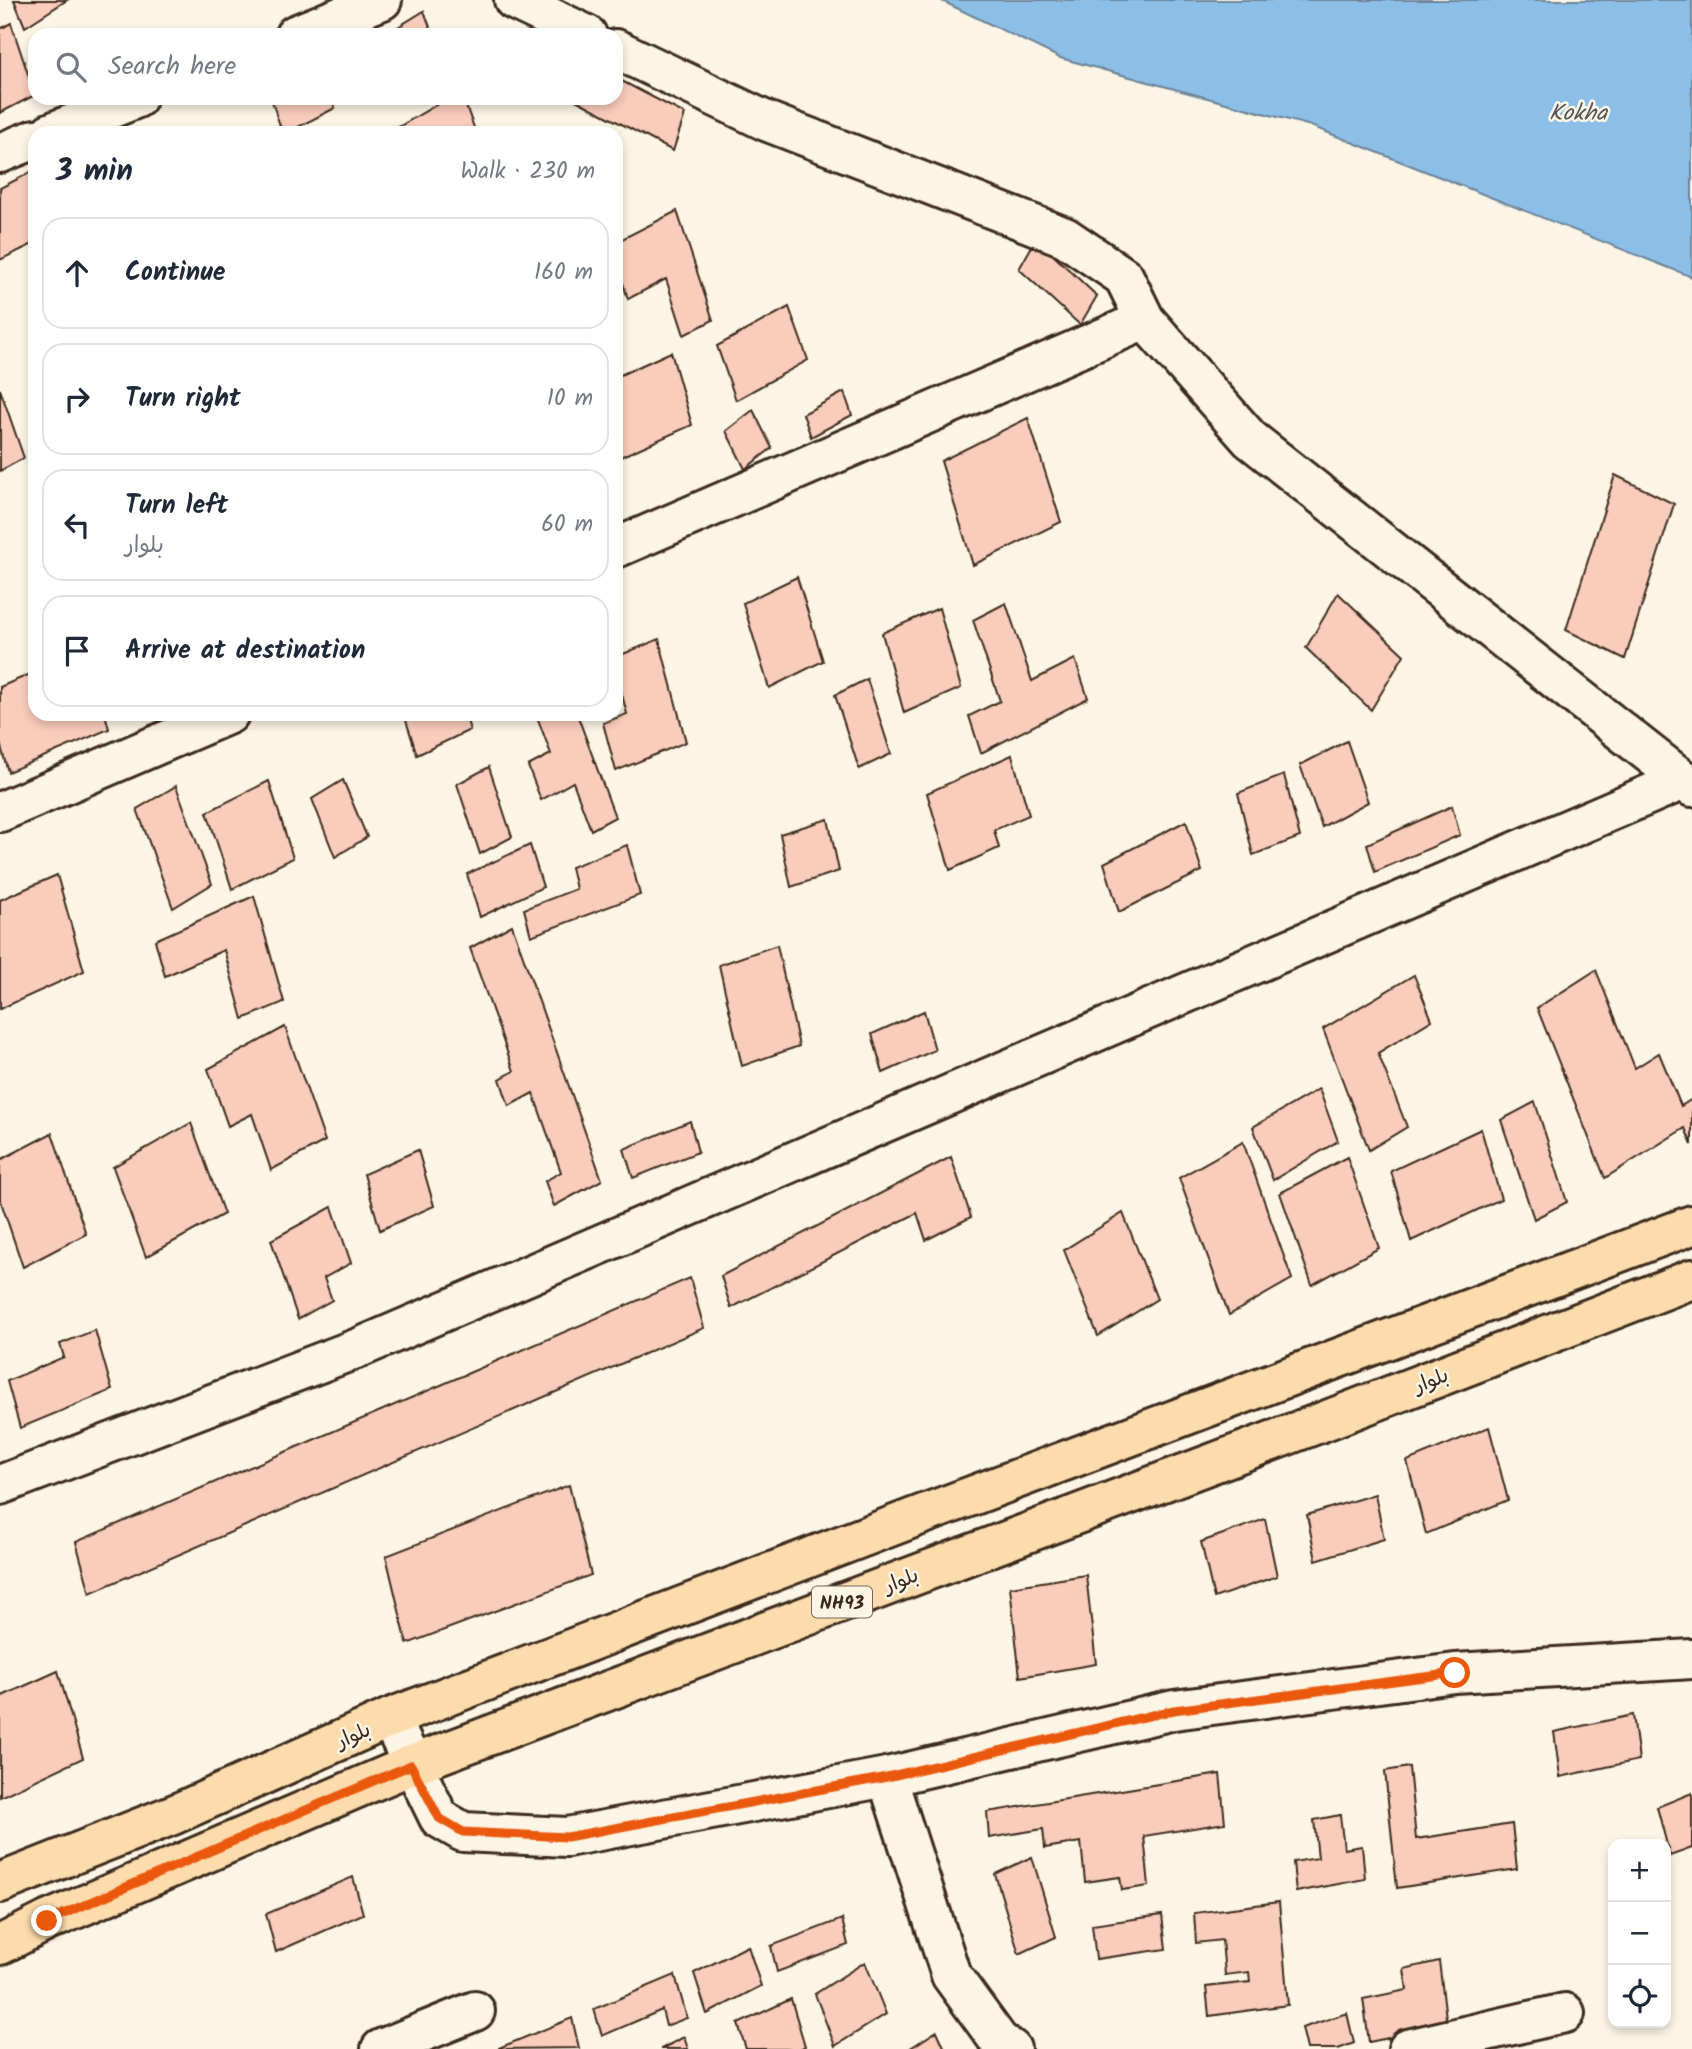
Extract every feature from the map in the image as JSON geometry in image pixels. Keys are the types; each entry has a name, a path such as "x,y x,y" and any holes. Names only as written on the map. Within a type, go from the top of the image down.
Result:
{"main road":[{"name":"بلوار","path":"0,1883 175,1814 390,1718 1692,1225"},
{"name":"بلوار","path":"0,1945 47,1921 411,1765 1322,1422 1692,1279"}],"street":[{"path":"312,28 382,0"},
{"path":"514,0 572,28"},
{"path":"0,1485 361,1347 1687,783 1250,439 1146,320 1124,277 1065,237 766,121 623,52"},
{"path":"68,126 120,105"},
{"path":"0,153 28,142"},
{"path":"623,545 1146,320"},
{"path":"0,812 213,721"},
{"path":"390,1718 439,1818 463,1832 567,1837 887,1777 1174,1710 1455,1673 1692,1659"},
{"path":"887,1777 951,1975 999,2041 1011,2049"},
{"path":"381,2049 475,2011"},
{"path":"1408,2049 1565,2013"}],"water":[{"name":"Kokha","path":"940,0 1692,0 1692,277 1311,126 1060,58"}],"building":[{"path":"14,0 67,0 25,27"},
{"path":"424,11 430,28 398,28"},
{"path":"11,23 28,74 28,99 0,113 0,29"},
{"path":"623,82 685,114 673,151 585,105 623,105"},
{"path":"273,105 334,105 335,108 300,126 280,126"},
{"path":"436,105 466,105 473,126 400,126"},
{"path":"28,174 28,246 0,260 0,188"},
{"path":"677,211 713,320 684,335 666,279 628,299 623,283 623,238"},
{"path":"1036,239 1097,296 1080,325 1019,269"},
{"path":"789,307 808,360 736,400 717,346"},
{"path":"671,352 692,425 623,456 623,374"},
{"path":"0,389 24,458 0,471"},
{"path":"844,392 852,415 811,437 803,414"},
{"path":"753,410 772,448 745,469 726,431"},
{"path":"1028,418 1061,522 973,565 941,461"},
{"path":"1615,475 1674,504 1625,659 1566,630"},
{"path":"797,577 823,661 769,688 743,603"},
{"path":"1338,593 1404,655 1371,710 1306,648"},
{"path":"1006,603 1032,681 1075,659 1088,698 981,753 969,716 1000,701 973,620"},
{"path":"939,608 961,688 904,713 882,633"},
{"path":"659,639 686,742 616,771 603,723 623,721 623,716 627,714 623,699 623,654"},
{"path":"28,675 28,721 107,721 109,729 8,772 0,743 0,687"},
{"path":"867,679 891,754 859,769 835,695"},
{"path":"406,721 467,721 470,730 417,755"},
{"path":"539,721 580,721 615,817 591,830 573,782 541,800 528,766 551,754"},
{"path":"1347,741 1368,802 1322,827 1300,765"},
{"path":"1012,755 1029,815 994,830 999,848 950,870 927,793"},
{"path":"489,767 512,837 480,854 457,784"},
{"path":"1284,775 1300,837 1253,855 1238,793"},
{"path":"343,780 367,837 335,857 312,799"},
{"path":"269,781 293,858 232,889 207,812"},
{"path":"176,786 212,884 173,908 137,809"},
{"path":"1452,806 1460,835 1375,872 1367,844"},
{"path":"828,819 839,871 791,887 780,834"},
{"path":"1186,821 1202,871 1119,912 1104,863"},
{"path":"530,845 543,887 480,917 467,874"},
{"path":"627,845 640,895 531,936 524,909 576,889 571,867"},
{"path":"57,875 84,971 0,1009 0,900"},
{"path":"254,896 284,1002 243,1019 224,950 165,976 155,940"},
{"path":"512,925 602,1180 554,1206 545,1181 561,1172 533,1093 509,1106 500,1079 514,1071 470,948"},
{"path":"777,945 799,1046 742,1066 719,965"},
{"path":"1596,970 1635,1068 1659,1053 1681,1106 1692,1099 1692,1145 1685,1128 1605,1178 1537,1008"},
{"path":"1414,975 1432,1020 1378,1053 1407,1127 1369,1150 1323,1029"},
{"path":"924,1011 935,1050 883,1073 872,1034"},
{"path":"285,1027 325,1141 271,1170 252,1114 228,1126 208,1069"},
{"path":"1319,1089 1338,1141 1273,1180 1253,1127"},
{"path":"1535,1102 1567,1202 1534,1219 1501,1120"},
{"path":"690,1121 698,1152 633,1178 624,1149"},
{"path":"191,1123 224,1214 146,1257 113,1167"},
{"path":"1481,1129 1501,1199 1411,1241 1391,1171"},
{"path":"52,1133 86,1234 23,1267 0,1199 0,1160"},
{"path":"1243,1142 1292,1279 1229,1315 1179,1178"},
{"path":"418,1150 434,1206 380,1230 364,1174"},
{"path":"951,1157 971,1217 926,1240 917,1213 731,1308 721,1276"},
{"path":"1347,1157 1379,1248 1312,1285 1280,1193"},
{"path":"332,1207 351,1263 324,1278 332,1300 298,1319 271,1240"},
{"path":"1123,1213 1157,1299 1098,1336 1064,1250"},
{"path":"690,1278 704,1328 90,1593 76,1542"},
{"path":"95,1330 112,1390 20,1428 7,1381 64,1357 60,1344"},
{"path":"1489,1427 1508,1500 1426,1534 1407,1461"},
{"path":"569,1485 591,1575 407,1644 386,1556"},
{"path":"1375,1494 1384,1539 1316,1560 1307,1515"},
{"path":"1265,1519 1277,1576 1214,1598 1201,1542"},
{"path":"1086,1575 1096,1664 1020,1677 1010,1587"},
{"path":"58,1671 83,1758 0,1797 0,1697"},
{"path":"1633,1715 1639,1760 1560,1777 1554,1732"},
{"path":"1409,1767 1416,1839 1512,1824 1517,1869 1397,1888 1385,1771"},
{"path":"1220,1774 1225,1823 1144,1836 1149,1886 1122,1890 1120,1877 1085,1882 1081,1842 1045,1848 1043,1829 989,1838 987,1812"},
{"path":"1692,1793 1692,1848 1671,1856 1671,1839 1665,1839 1657,1807"},
{"path":"1340,1815 1344,1849 1362,1846 1365,1879 1296,1892 1293,1862 1318,1858 1314,1820"},
{"path":"1032,1857 1056,1937 1019,1954 995,1874"},
{"path":"353,1877 363,1914 276,1952 266,1914"},
{"path":"1279,1902 1288,2005 1209,2016 1206,1987 1250,1982 1249,1972 1225,1975 1222,1940 1196,1943 1194,1913"},
{"path":"1162,1915 1166,1949 1096,1959 1092,1925"},
{"path":"842,1919 848,1945 777,1972 771,1946"},
{"path":"748,1946 761,1986 707,2014 694,1973"},
{"path":"1439,1961 1447,2026 1369,2042 1363,1999 1407,1990 1404,1969"},
{"path":"865,1962 886,2014 835,2046 815,1994"},
{"path":"675,1975 687,2018 666,2026 662,2010 602,2036 594,2009"},
{"path":"791,1999 805,2046 800,2049 746,2049 738,2024"},
{"path":"1347,2013 1354,2043 1338,2049 1307,2049 1302,2028"},
{"path":"572,2018 579,2048 499,2049 499,2048"},
{"path":"937,2031 945,2049 909,2049"},
{"path":"684,2037 688,2049 661,2049"}],"route":[{"path":"47,1921 411,1765 439,1818 463,1832 567,1837 887,1777 1174,1710 1455,1673"}]}
